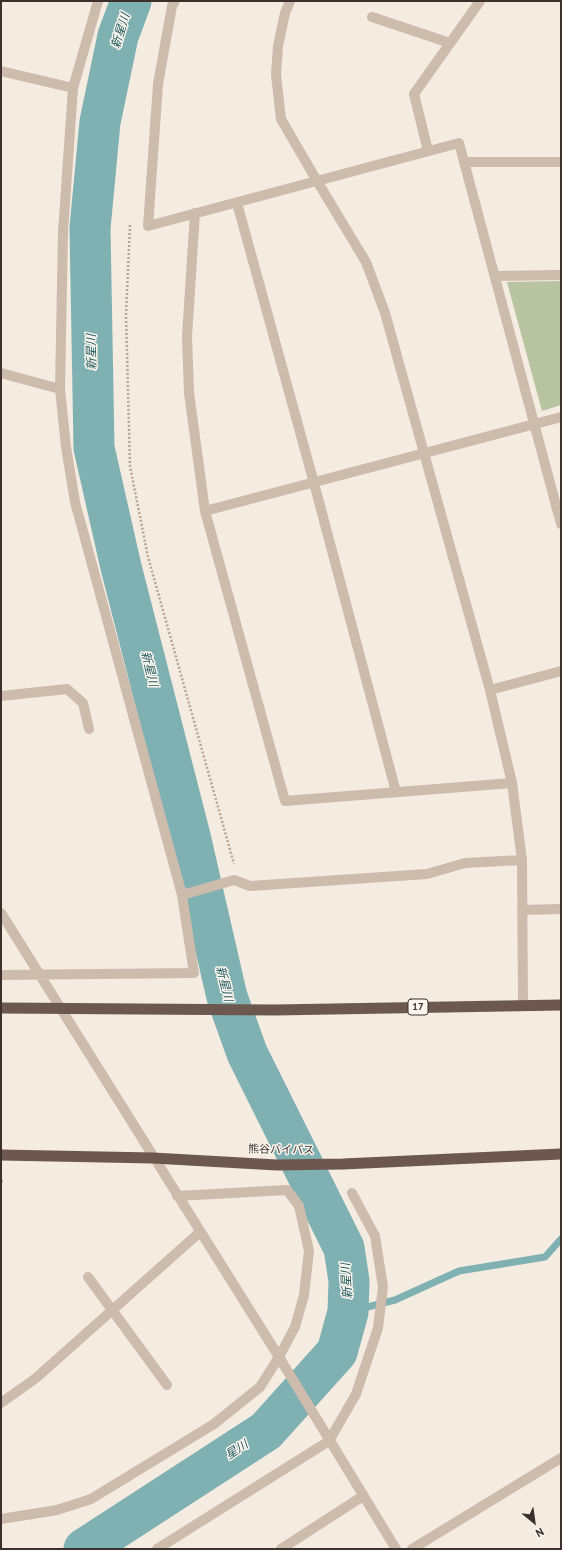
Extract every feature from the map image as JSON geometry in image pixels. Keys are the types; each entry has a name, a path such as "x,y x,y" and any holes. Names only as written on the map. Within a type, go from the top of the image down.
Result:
{"highway":[{"name":"17","path":"1,1008 275,1010 561,1005"},
{"name":"熊谷バイパス","path":"1,1155 153,1158 277,1165 343,1164 561,1154"}],"street":[{"path":"1,975 194,973 183,895 75,502 66,447 60,389 63,232 73,88 98,1"},
{"path":"175,1 172,6 158,84 148,226 459,143 561,524"},
{"path":"290,1 285,13 276,75 281,119 317,182 366,262 385,313 490,690 512,783 522,860 523,1005"},
{"path":"428,151 414,94 480,1"},
{"path":"372,17 450,42"},
{"path":"2,75 73,88"},
{"path":"464,162 561,162"},
{"path":"237,202 314,482 396,792"},
{"path":"194,213 187,336 189,393 205,511 285,801 512,783"},
{"path":"495,276 561,275"},
{"path":"1,374 60,389"},
{"path":"205,511 561,417"},
{"path":"490,690 561,671"},
{"path":"1,696 67,689 82,702 89,729"},
{"path":"183,895 234,880 250,886 427,874 465,863 522,860"},
{"path":"523,910 561,909"},
{"path":"1,912 153,1158 279,1357 396,1549"},
{"path":"1,1519 57,1510 91,1499 214,1424 260,1387 279,1357 295,1327 304,1295 309,1251 299,1206 288,1190 177,1196"},
{"path":"157,1549 329,1441 356,1394 378,1328 383,1287 375,1236 352,1193"},
{"path":"1,1403 36,1378 200,1232"},
{"path":"88,1277 167,1385"},
{"path":"412,1549 561,1458"},
{"path":"281,1549 363,1496"}],"path":[{"path":"148,226 129,225 126,315 130,466 148,556 235,869"}],"green space":[{"path":"561,281 561,405 542,411 507,282"}],"waterway":[{"name":"新星川","path":"84,1549 266,1431 337,1352 348,1312 349,1281 344,1248 247,1053 227,997 190,836 121,567 94,448 90,228 100,122 118,36 131,1"},
{"path":"348,1312 395,1300 459,1271 545,1257 561,1239"}],"water label":[{"name":"星川","path":"237,1450"}]}
